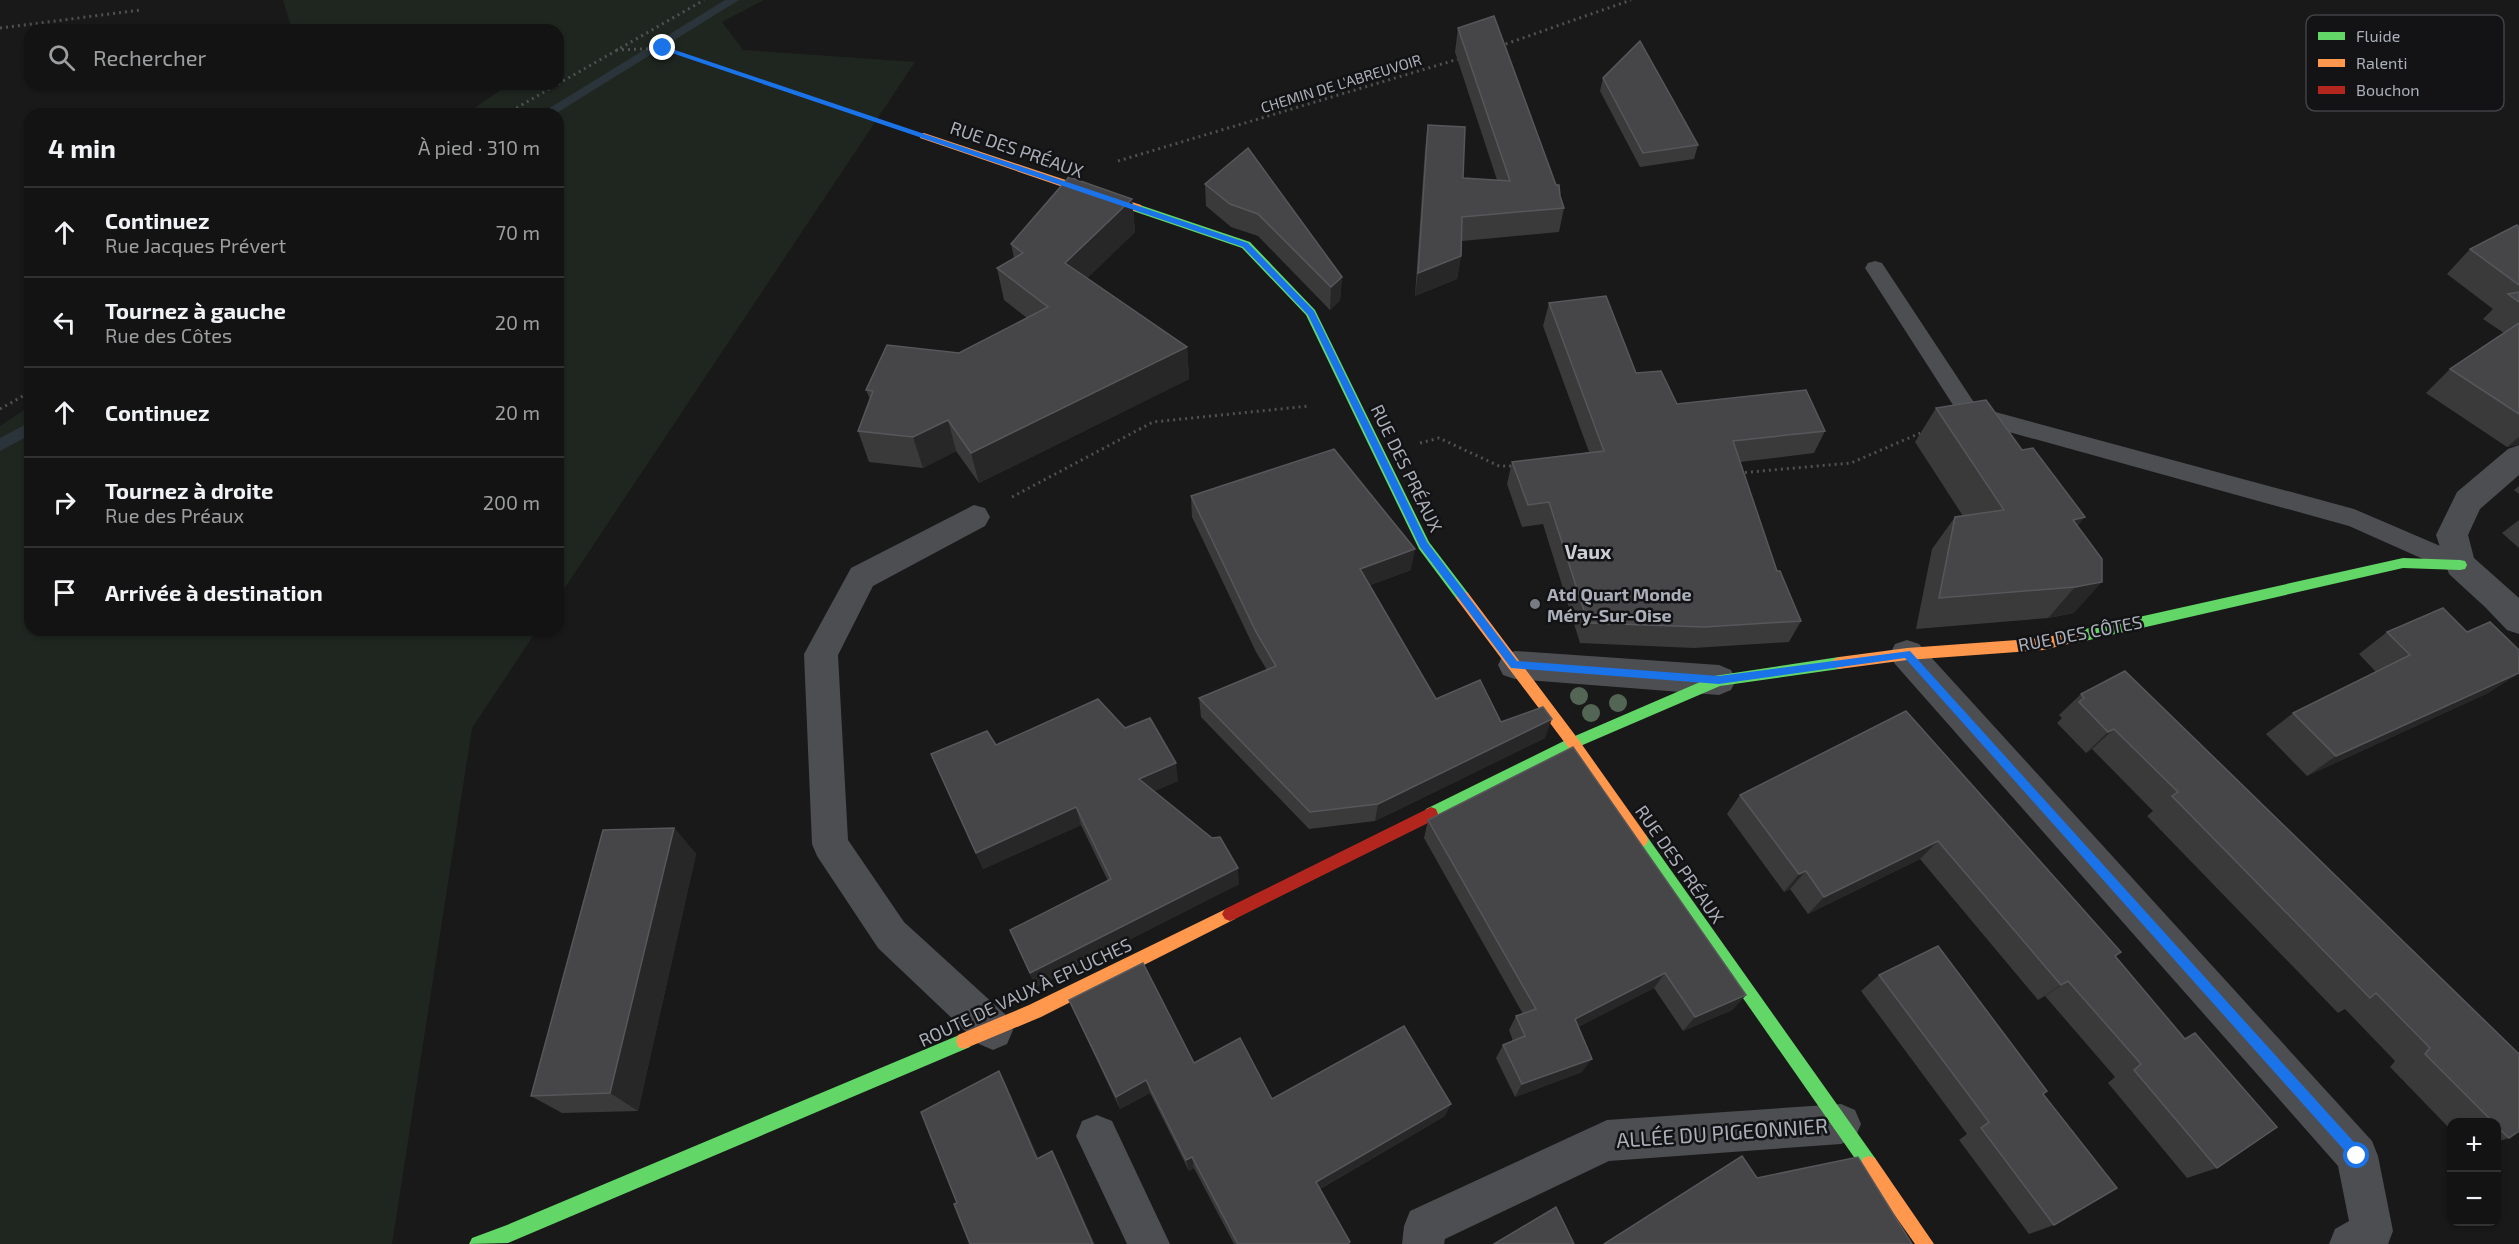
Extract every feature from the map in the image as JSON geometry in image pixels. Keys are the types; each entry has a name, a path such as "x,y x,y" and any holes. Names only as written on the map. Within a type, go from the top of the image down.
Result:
{"street":[{"name":"RUE DES PRÉAUX","path":"924,136 1246,245 1311,313 1424,545 1573,743 1925,1244"},
{"path":"2519,457 2468,501 2452,535 2460,565 2497,597 2519,620"},
{"path":"974,517 861,577 821,654 830,844 891,935 993,1030"},
{"name":"RUE DES CÔTES","path":"1573,743 1719,680 1907,654 2043,644 2403,563 2460,565"},
{"path":"1907,654 2357,1156 2372,1231 2350,1244"},
{"path":"1515,665 1719,680"},
{"name":"ROUTE DE VAUX À EPLUCHES","path":"478,1244 508,1234 1035,1011 1573,743"},
{"name":"ALLÉE DU PIGEONNIER","path":"1423,1244 1425,1226 1607,1141 1841,1124"},
{"path":"1097,1136 1149,1244"}],"lane":[{"path":"1875,268 1970,413 2354,518 2460,565"}],"path":[{"path":"564,80 704,0"},
{"path":"1496,48 1631,0"},
{"path":"31,24 141,10"},
{"path":"0,28 24,25"},
{"name":"RUE DES PRÉAUX","path":"616,50 663,48 924,136"},
{"name":"CHEMIN DE L'ABREUVOIR","path":"1054,181 1462,58"},
{"path":"516,108 548,90"},
{"path":"0,409 24,395"},
{"path":"974,517 1153,422 1311,406"},
{"path":"1738,473 1851,463 1970,413"},
{"path":"1440,438 1499,466 1523,465"}],"shaded area":[{"path":"283,0 764,0 722,22 743,50 915,62 564,589 564,108 474,108 501,90 564,90 564,24 290,24"},
{"path":"24,410 24,636 533,636 472,728 392,1244 0,1244 0,426"}],"building":[{"path":"1494,16 1556,185 1559,185 1564,208 1462,217 1461,256 1418,273 1428,125 1465,127 1463,178 1510,181 1458,28"},
{"path":"1640,41 1698,145 1643,153 1603,78"},
{"path":"1248,148 1342,277 1331,287 1258,214 1230,204 1205,184"},
{"path":"1069,177 1132,199 1065,263 1187,347 971,453 948,420 913,437 858,431 873,391 866,390 887,345 959,353 1048,307 997,268 1023,253 1011,244"},
{"path":"2517,225 2519,227 2519,285 2470,249"},
{"path":"2519,292 2519,302 2508,294"},
{"path":"1606,296 1636,373 1661,371 1677,404 1806,390 1825,431 1733,441 1777,571 1780,571 1801,621 1704,627 1588,623 1549,502 1528,505 1512,462 1604,451 1549,303"},
{"path":"2519,323 2519,414 2450,369"},
{"path":"1986,400 2022,450 2033,448 2085,517 2073,520 2102,559 2102,582 2075,587 1939,598 1955,517 2004,510 1936,408"},
{"path":"1334,449 1415,549 1360,569 1436,699 1480,680 1501,722 1543,707 1552,719 1378,804 1310,812 1199,698 1276,666 1256,632 1191,496"},
{"path":"2443,608 2467,632 2490,622 2519,650 2519,673 2336,756 2293,713 2410,655 2387,632"},
{"path":"2125,671 2519,1054 2519,1131 2509,1138 2501,1131 2501,1118 2489,1118 2425,1054 2430,1048 2376,993 2370,998 2172,796 2178,792 2114,729 2108,732 2079,702 2084,698 2081,694"},
{"path":"1098,699 1125,728 1150,718 1176,763 1139,779 1212,838 1220,837 1238,868 1030,973 1010,930 1111,879 1076,807 976,853 931,754 987,731 996,745"},
{"path":"1906,711 2121,952 2115,956 2185,1039 2195,1033 2277,1127 2217,1168 2134,1070 2141,1064 2068,981 2061,985 1938,841 1824,897 1806,871 1799,874 1740,795"},
{"path":"1573,747 1746,995 1695,1017 1665,973 1575,1019 1592,1059 1522,1084 1503,1045 1525,1036 1516,1016 1536,1009 1428,820"},
{"path":"674,828 610,1093 531,1096 603,830"},
{"path":"1938,946 2047,1091 2043,1094 2117,1188 2054,1225 1981,1128 1989,1122 1879,975"},
{"path":"1143,963 1194,1063 1240,1038 1272,1099 1404,1026 1451,1104 1316,1182 1350,1242 1347,1244 1238,1244 1192,1157 1186,1160 1146,1080 1116,1097 1069,1000"},
{"path":"999,1071 1037,1159 1052,1151 1093,1244 970,1244 954,1204 957,1203 921,1112"},
{"path":"1742,1156 1757,1178 1858,1157 1912,1244 1604,1244"},
{"path":"1556,1207 1574,1244 1494,1244"}],"waterway":[{"path":"556,108 733,0"},
{"path":"0,445 24,431"}],"traffic: fast":[{"path":"1137,208 1246,245 1311,313 1424,545 1463,597"},
{"path":"2076,637 2403,563 2460,565"},
{"path":"1431,814 1573,743 1719,680 1839,663"},
{"path":"1641,840 1869,1164"},
{"path":"478,1244 508,1234 964,1041"}],"traffic: slow":[{"path":"924,136 1137,208"},
{"path":"1463,597 1573,743 1641,840"},
{"path":"1839,663 1907,654 2043,644 2076,637"},
{"path":"964,1041 1035,1011 1230,914"},
{"path":"1869,1164 1925,1244"}],"traffic: jam":[{"path":"1230,914 1431,814"}],"place":[{"name":"Atd Quart Monde Méry-Sur-Oise","path":"1535,604"}],"district":[{"name":"Vaux","path":"1588,551"}],"route":[{"path":"663,48 1246,245 1311,313 1424,545 1515,665 1719,680 1907,654 2357,1156"}]}
